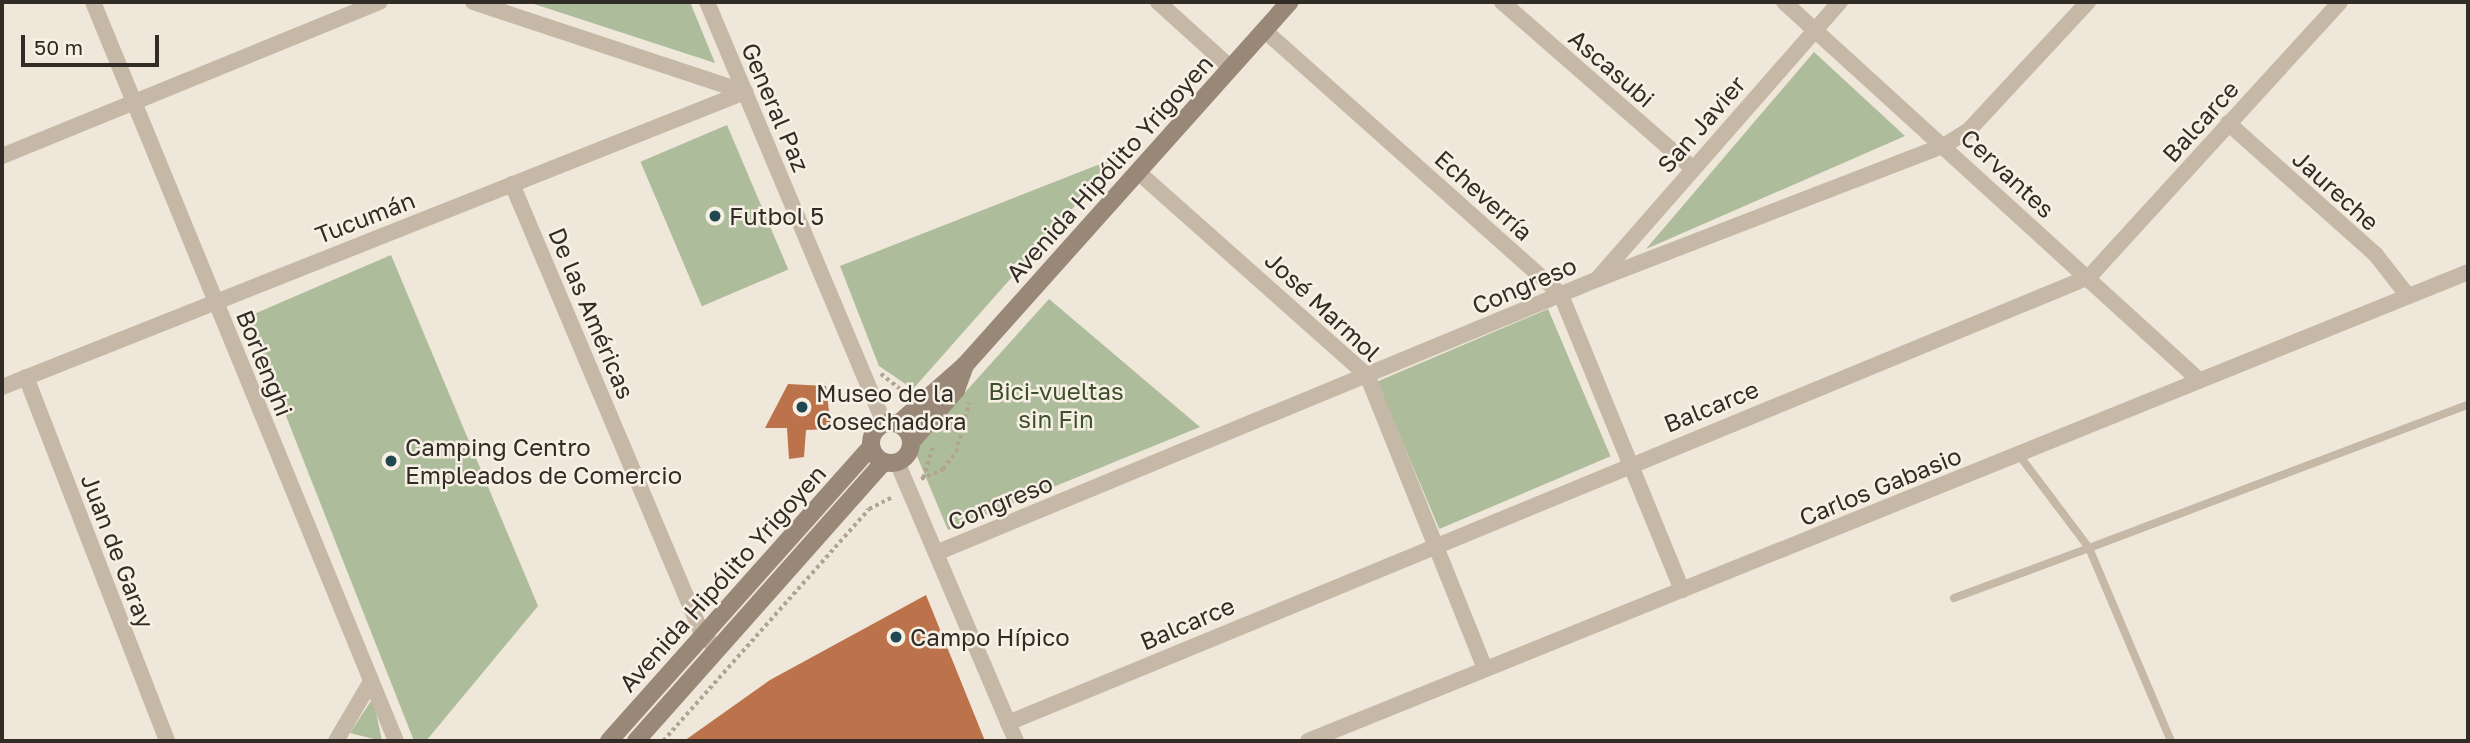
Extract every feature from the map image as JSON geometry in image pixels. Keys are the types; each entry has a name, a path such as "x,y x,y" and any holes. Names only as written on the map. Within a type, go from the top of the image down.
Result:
{"street":[{"name":"Borlenghi","path":"93,2 396,741"},
{"path":"2,156 380,2"},
{"path":"473,2 745,92"},
{"name":"General Paz","path":"707,2 891,424"},
{"path":"1158,2 1231,68"},
{"name":"Avenida Hipólito Yrigoyen","path":"609,741 891,424 965,365 1289,2"},
{"name":"Ascasubi","path":"1502,2 1692,168"},
{"name":"Cervantes","path":"1784,2 1945,145 2199,380"},
{"name":"San Javier","path":"1598,279 1692,168 1840,2"},
{"name":"Congreso","path":"936,553 1598,279 1945,145 1969,130 2088,2"},
{"name":"Balcarce","path":"1008,723 1632,463 2089,277 2340,2"},
{"name":"Echeverría","path":"1264,30 1561,295 1682,590"},
{"name":"Tucumán","path":"2,387 215,299 745,92"},
{"name":"Jaureche","path":"2228,123 2376,256 2408,296"},
{"name":"José Marmol","path":"1138,172 1367,375 1485,668"},
{"name":"De las Américas","path":"512,184 703,636 718,649"},
{"name":"Carlos Gabasio","path":"1308,741 2468,272"},
{"name":"Avenida Hipólito Yrigoyen","path":"636,741 911,442 956,390 965,365"},
{"name":"Juan de Garay","path":"26,377 167,741"},
{"path":"891,424 911,442"},
{"path":"871,447 891,462 908,487 1016,741"},
{"path":"336,741 370,683"}],"lane":[{"path":"1954,598 2468,405"},
{"path":"2019,455 2089,548 2171,741"}],"path":[{"path":"663,741 869,509 943,468 956,452 972,394"}],"green space":[{"path":"528,2 690,2 715,63"},
{"path":"1814,52 1905,136 1646,249"},
{"name":"Futbol 5","path":"727,125 788,270 702,306 640,162"},
{"path":"1118,157 913,389 879,366 840,266"},
{"name":"Camping Centro Empleados de Comercio","path":"391,255 538,606 426,741 414,741 247,317"},
{"name":"Bici-vueltas sin Fin","path":"1049,299 1200,427 948,530 914,449"},
{"path":"1548,309 1611,456 1439,529 1377,382"},
{"path":"371,701 374,703 382,741 350,733"}],"building":[{"name":"Museo de la Cosechadora","path":"788,384 826,386 831,429 806,430 804,457 789,459 787,428 765,428"},
{"name":"Campo Hípico","path":"926,595 985,741 684,741 770,680"}],"place":[{"name":"Futbol 5","path":"715,216"},
{"name":"Museo de la Cosechadora","path":"802,407"},
{"name":"Camping Centro Empleados de Comercio","path":"391,461"},
{"name":"Campo Hípico","path":"896,637"}]}
